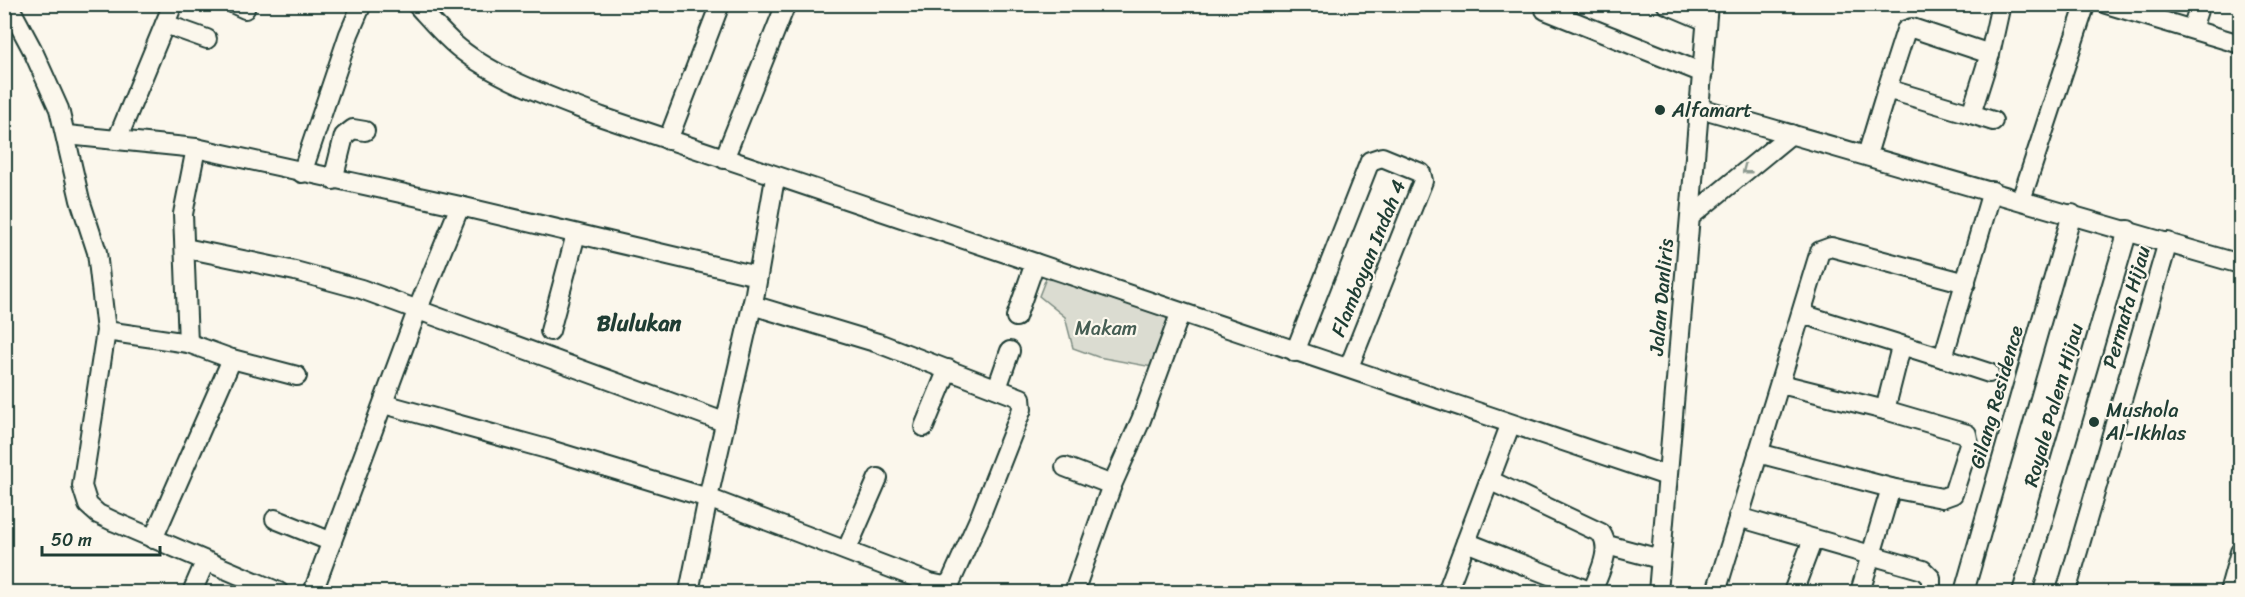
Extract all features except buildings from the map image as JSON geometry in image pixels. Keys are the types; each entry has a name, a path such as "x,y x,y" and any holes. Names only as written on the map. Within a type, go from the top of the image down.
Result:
{"street":[{"path":"8,4 32,49 59,109 67,135 80,200 97,252 106,331 88,435 83,493 88,505 98,514 279,592"},
{"path":"117,140 173,4"},
{"path":"302,174 349,34 362,4"},
{"path":"416,4 453,43 511,79 602,117 775,178 1035,263 1295,352 1349,367 1667,476"},
{"path":"668,140 720,4"},
{"path":"724,159 786,4"},
{"path":"1666,4 1707,13"},
{"path":"1971,114 1990,54 2001,4"},
{"path":"2192,29 2200,4"},
{"path":"2117,6 2241,44"},
{"path":"2021,200 2084,9"},
{"path":"1545,10 1703,73"},
{"name":"Jalan Danliris","path":"1658,592 1707,13"},
{"path":"165,24 207,39"},
{"path":"1867,155 1906,30 1912,28 1990,54"},
{"path":"1887,89 1993,121"},
{"path":"1700,108 2241,264"},
{"path":"333,180 344,136 353,129 365,131"},
{"path":"1691,216 1791,134"},
{"path":"67,135 196,148 302,174 460,206 758,276"},
{"path":"188,343 183,214 196,148"},
{"name":"Flamboyan Indah 4","path":"1295,352 1370,161 1382,157 1421,174 1423,181 1349,367"},
{"path":"689,592 724,422 752,306 775,178"},
{"path":"1943,358 1992,191"},
{"path":"313,592 417,311 460,206"},
{"name":"Gilang Residence","path":"1964,592 2072,214"},
{"name":"Royale Palem Hijau","path":"2022,592 2128,230"},
{"path":"550,331 576,234"},
{"name":"Permata Hijau","path":"2066,592 2168,242"},
{"path":"1716,592 1820,251 1827,247 1966,283"},
{"path":"185,248 295,271 361,289 724,422"},
{"path":"1016,317 1035,263"},
{"path":"384,404 547,449 708,498 847,549 929,588 944,586 951,581 979,519 1022,409 1019,396 878,343 752,306"},
{"path":"1074,592 1112,485 1141,420 1180,314"},
{"path":"1802,314 1989,373"},
{"path":"106,331 188,343 232,359 297,376"},
{"path":"1885,410 1901,347"},
{"path":"997,388 1010,351"},
{"path":"153,539 232,359"},
{"path":"924,427 948,369"},
{"path":"1758,453 1890,488 1942,498 1951,496 1970,439 1967,434 1885,410 1781,384"},
{"path":"1447,592 1508,431"},
{"path":"1065,467 1112,485"},
{"path":"847,549 878,478"},
{"path":"1466,542 1592,592 1607,545 1601,533 1489,480"},
{"path":"1860,592 1890,488"},
{"path":"1737,517 1923,570 1931,578 1931,592"},
{"path":"275,519 332,542"},
{"path":"1793,592 1813,539"},
{"path":"1607,545 1660,559"},
{"path":"2229,592 2241,552"},
{"path":"192,592 206,562"}],"green space":[{"name":"Makam","path":"1046,278 1165,316 1169,322 1152,367 1098,357 1073,348 1065,317 1039,296"}],"place":[{"name":"Alfamart","path":"1660,110"},
{"name":"Mushola Al-Ikhlas","path":"2094,422"}],"district":[{"name":"Blulukan","path":"639,323"}]}
